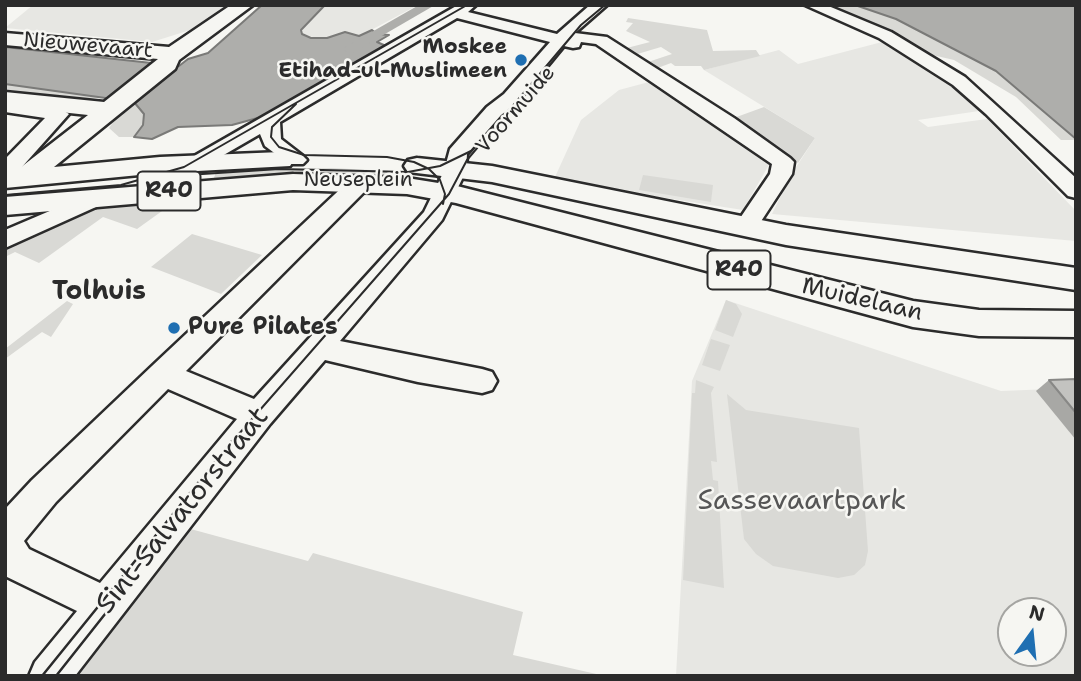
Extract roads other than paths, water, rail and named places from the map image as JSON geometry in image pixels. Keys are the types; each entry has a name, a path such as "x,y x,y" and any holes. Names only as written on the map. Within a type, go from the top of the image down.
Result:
{"main road":[{"path":"5,99 104,112 168,60 244,5"},
{"name":"Nieuwevaart","path":"5,39 160,51 168,60"},
{"name":"Neuseplein","path":"104,112 98,144 134,160 160,165"},
{"name":"Neuseplein","path":"104,112 72,141 10,180 5,204 293,182 407,186"},
{"name":"Neuseplein","path":"10,180 160,165 296,160 407,165 447,189"},
{"name":"Muidelaan","path":"447,189 492,174 746,227 1076,279"},
{"name":"Muidelaan","path":"407,186 447,189 912,314 979,323 1076,324"},
{"path":"957,261 971,307 979,323"}],"street":[{"name":"Voormuide","path":"447,189 484,151 570,41 583,17 600,5"},
{"name":"Voormuide","path":"447,189 457,153 494,111 612,5"},
{"path":"812,5 885,35 959,81 1076,191"},
{"path":"271,120 462,9 570,41 601,40 783,162 781,174 746,227"},
{"path":"5,106 59,114 10,180"},
{"name":"Neuseplein","path":"271,120 269,131 272,142 296,160"},
{"name":"Neuseplein","path":"197,163 271,120"},
{"path":"5,536 44,491 359,184"},
{"name":"Sint-Salvatorstraat","path":"49,676 259,415 434,215 447,189"},
{"name":"Neuseplein","path":"5,240 99,197"},
{"path":"318,347 418,370 482,381"},
{"path":"162,374 259,415"},
{"path":"5,543 16,562 106,605"}],"waterway":[{"path":"349,49 429,5"}],"tram line":[{"path":"5,195 121,185 184,167 467,5"},
{"path":"444,200 467,160 581,25 605,5"},
{"path":"296,104 272,127 271,137 279,147 304,155 387,157 414,162 428,168"},
{"path":"428,168 440,166 471,151"},
{"path":"172,176 279,169 408,172 428,168"},
{"path":"428,168 440,180 445,194 444,200"},
{"path":"231,443 444,200"},
{"path":"443,204 444,200"},
{"path":"42,676 232,441"},
{"path":"56,676 109,609"}],"place":[{"name":"Moskee Etihad-ul-Muslimeen","path":"521,60"},
{"name":"Pure Pilates","path":"174,328"}],"district":[{"name":"Tolhuis","path":"99,292"}],"park label":[{"name":"Sassevaartpark","path":"802,502"}]}
